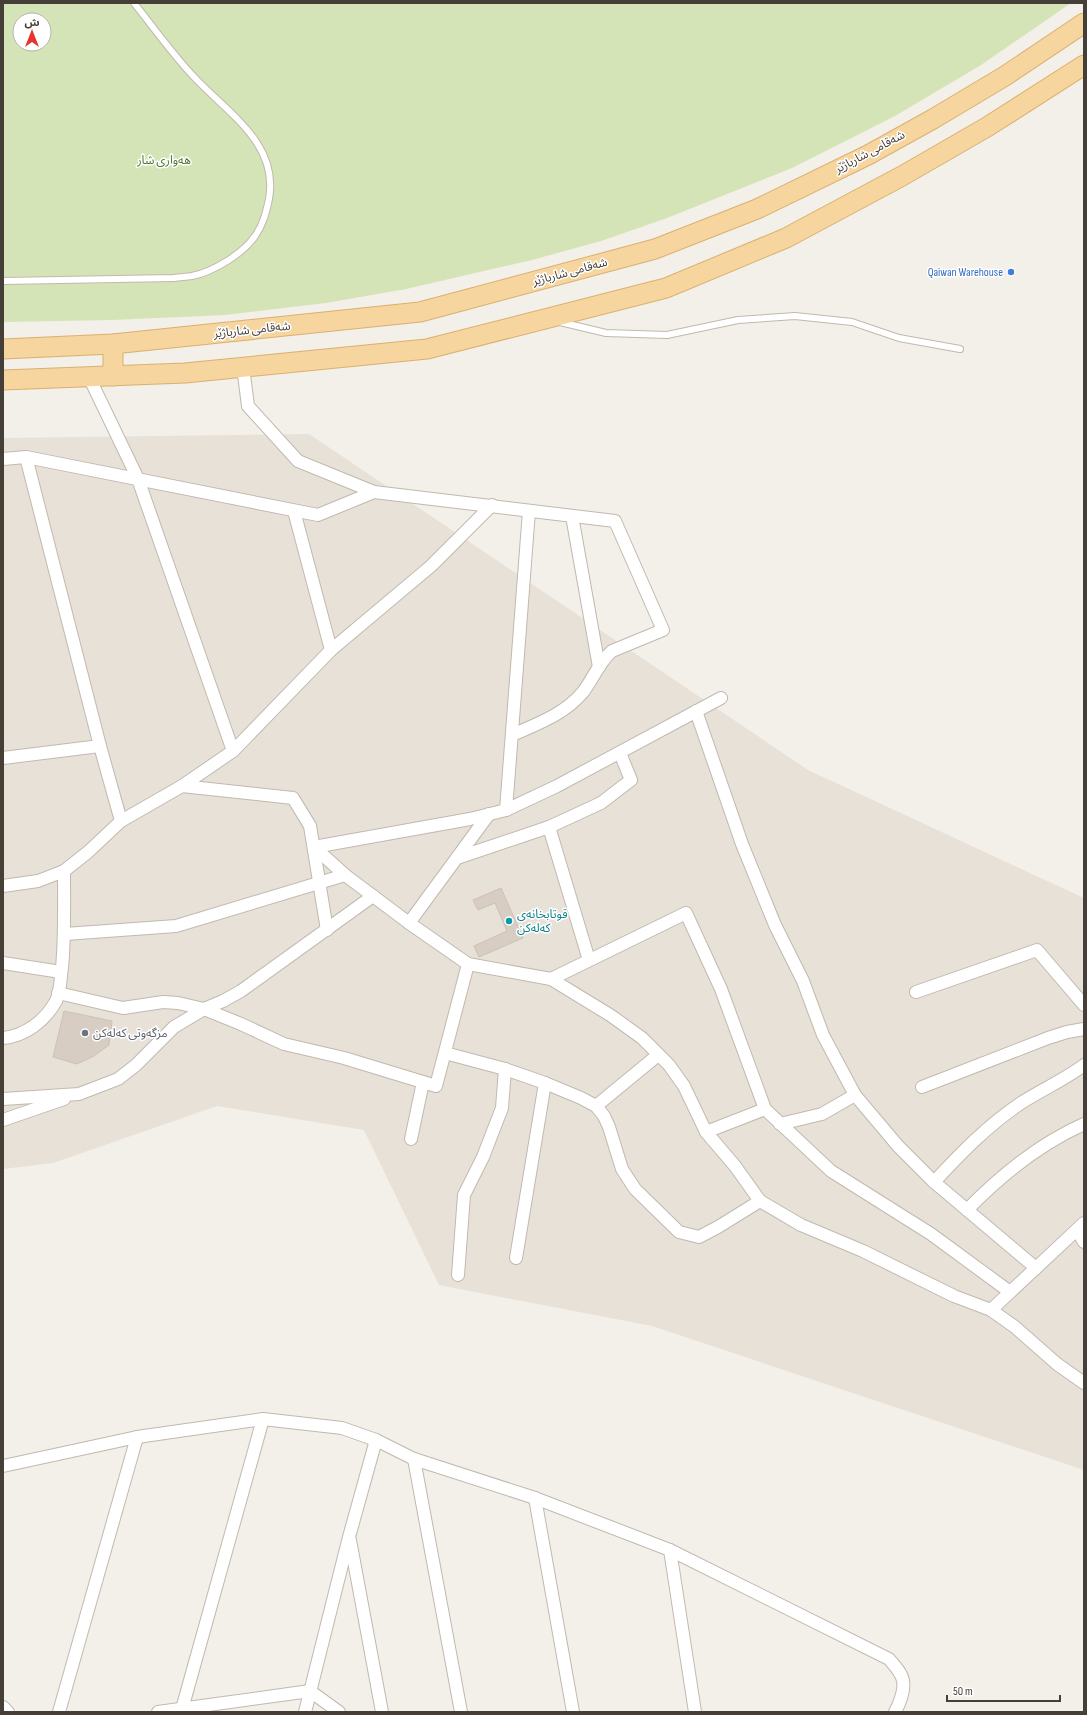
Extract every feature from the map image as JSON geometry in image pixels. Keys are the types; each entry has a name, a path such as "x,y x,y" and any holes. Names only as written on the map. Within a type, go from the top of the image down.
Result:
{"main road":[{"name":"شەقامی شارباژێر","path":"3,349 113,344 420,312 655,249 757,209 868,155 933,119 1005,76 1084,23"},
{"path":"3,380 185,373 427,349 666,288 786,238 902,176 981,131 1084,65"},
{"path":"113,344 113,376"}],"street":[{"path":"243,367 248,406 298,461 374,492 615,521 663,630 612,651 606,656 590,683 572,704 549,718 512,735"},
{"path":"90,377 138,479 233,751"},
{"path":"3,459 26,457 318,515 374,492"},
{"path":"26,457 100,746 121,821"},
{"path":"3,886 38,881 64,871 88,852 121,821 182,786 233,751 331,650 431,566 492,505"},
{"path":"294,511 331,650"},
{"path":"506,810 529,511"},
{"path":"572,516 599,667"},
{"path":"314,847 470,819 506,810 558,786 721,698"},
{"path":"696,711 742,844 772,917 803,981 823,1035 855,1095 898,1146 934,1182 1036,1268"},
{"path":"3,758 100,746"},
{"path":"457,858 549,827 601,803 632,780 620,753"},
{"path":"182,786 293,798 310,826 327,930"},
{"path":"409,923 489,814"},
{"path":"549,827 589,960"},
{"path":"314,847 345,875 409,923 468,964 551,979 617,1020 642,1038 669,1065 684,1086 706,1132 735,1166 760,1201 801,1225 863,1251 954,1296 991,1310 1015,1327 1057,1364 1084,1383"},
{"path":"3,1038 14,1037 29,1030 42,1019 56,1001 60,986 65,934 64,871"},
{"path":"65,934 176,926 345,875"},
{"path":"3,1120 118,1079 136,1065 174,1027 204,1009 241,991 373,896"},
{"path":"551,979 686,913 721,989 765,1109 831,1171 931,1234 1010,1292"},
{"path":"916,992 1036,950 1084,1005"},
{"path":"3,963 61,972"},
{"path":"58,993 123,1008 164,1002 178,1003 204,1009 284,1044 344,1058 436,1086 468,964"},
{"path":"922,1087 1048,1038 1067,1032 1084,1030"},
{"path":"445,1053 505,1069 545,1083 596,1106 607,1121 622,1169 635,1189 679,1232 699,1237 760,1201"},
{"path":"596,1106 658,1055"},
{"path":"934,1182 965,1149 986,1130 1041,1090 1066,1078 1084,1065"},
{"path":"458,1276 464,1195 483,1158 502,1108 505,1069"},
{"path":"411,1139 423,1082"},
{"path":"516,1258 545,1083"},
{"path":"3,1099 79,1094"},
{"path":"780,1124 822,1114 855,1095"},
{"path":"706,1132 765,1109"},
{"path":"967,1210 1006,1173 1051,1141 1084,1124"},
{"path":"991,1310 1080,1227 1084,1242"},
{"path":"182,1709 263,1418"},
{"path":"3,1466 137,1437 263,1418 342,1428 376,1440 414,1459 535,1498 670,1550 889,1659 897,1669 903,1681 901,1695 895,1712"},
{"path":"59,1712 137,1437"},
{"path":"304,1712 349,1537 376,1440"},
{"path":"414,1459 461,1712"},
{"path":"535,1498 573,1712"},
{"path":"349,1537 382,1712"},
{"path":"670,1550 695,1712"},
{"path":"158,1712 310,1691 339,1712"},
{"path":"3,1707 8,1712"}],"lane":[{"path":"3,281 174,278 193,276 212,269 242,250 253,240 260,228 267,211 270,194 270,180 268,168 259,144 243,125 212,96 184,65 134,3"},
{"path":"547,318 606,333 667,335 738,320 795,316 852,322 899,338 960,350"}],"shaded area":[{"path":"309,434 808,770 1084,898 1084,1470 652,1326 439,1285 364,1130 217,1106 53,1163 3,1169 3,438"}],"green space":[{"name":"هەواری شار","path":"3,3 1071,3 981,65 895,116 792,168 667,218 601,241 532,260 406,289 326,303 225,315 112,320 3,322"}],"building":[{"name":"قوتابخانەی کەلەکن","path":"501,888 523,938 479,957 474,946 507,931 495,903 478,910 473,900"},
{"name":"مزگەوتی کەلەکن","path":"64,1011 112,1021 109,1045 94,1056 77,1064 53,1057"}],"place":[{"name":"Qaiwan Warehouse","path":"1011,272"},
{"name":"قوتابخانەی کەلەکن","path":"509,921"},
{"name":"مزگەوتی کەلەکن","path":"85,1033"}]}
